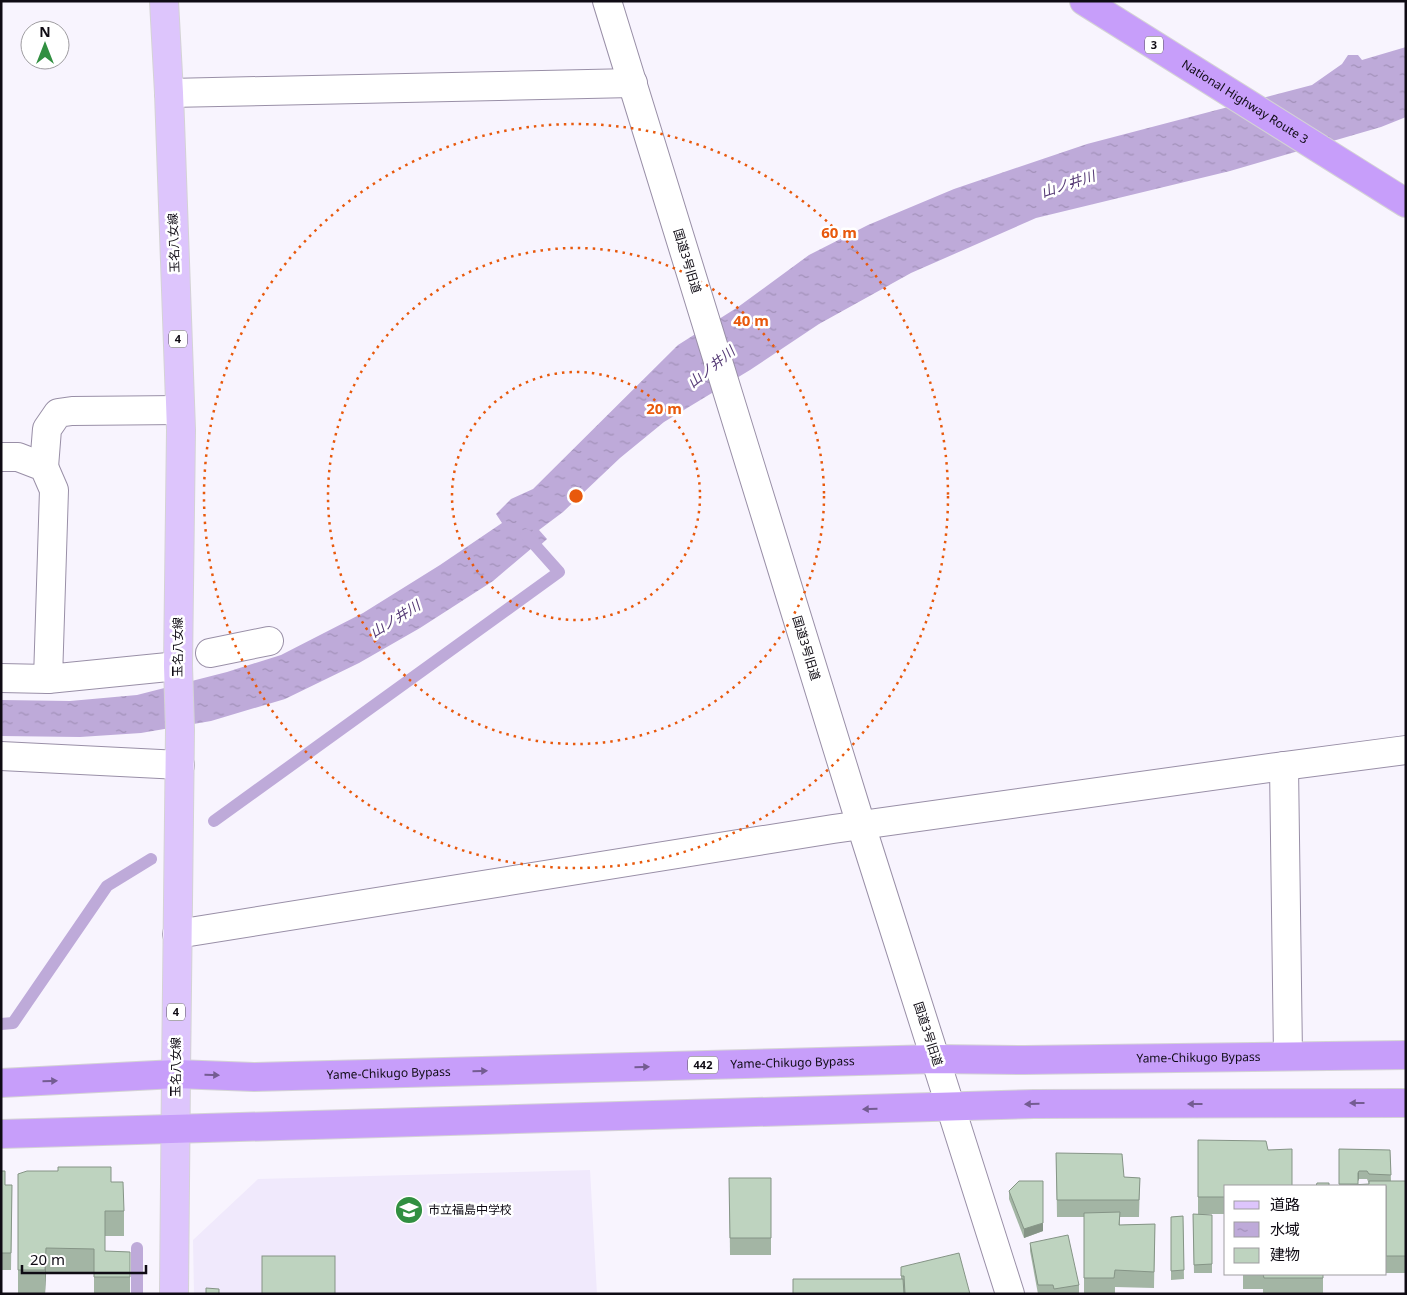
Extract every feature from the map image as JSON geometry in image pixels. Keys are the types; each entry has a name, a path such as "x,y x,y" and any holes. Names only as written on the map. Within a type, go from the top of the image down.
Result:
{"highway":[{"name":"National Highway Route 3","path":"1084,1 1406,203"},
{"name":"Yame-Chikugo Bypass","path":"1,1083 176,1074 254,1077 936,1059 1024,1060 1406,1055"},
{"path":"1,1134 1034,1104 1406,1103"}],"main road":[{"name":"玉名八女線","path":"164,1 180,410 178,672 180,765 174,1294"}],"street":[{"name":"国道3号旧道","path":"607,1 861,825 1010,1294"},
{"path":"169,93 633,83"},
{"path":"48,679 54,490 44,467 47,428 58,413 72,411 180,410"},
{"path":"1,457 18,457 44,467"},
{"path":"210,653 269,641"},
{"path":"1,678 48,679 178,672"},
{"path":"177,934 861,825 1406,750"},
{"path":"1,756 180,765"},
{"path":"1284,766 1288,1056"}],"shaded area":[{"name":"市立福島中学校","path":"590,1170 597,1294 194,1294 193,1240 258,1179"}],"water":[{"name":"山ノ井川","path":"1406,47 1406,117 1381,127 1230,171 1036,218 911,273 819,324 750,370 664,422 620,458 563,512 539,530 547,539 535,550 532,548 493,581 420,628 359,663 285,699 211,721 141,733 80,737 1,736 1,700 70,701 137,695 227,672 281,655 363,613 440,565 502,523 496,514 511,499 533,489 678,345 738,307 809,255 868,225 954,189 1087,144 1312,85 1342,64 1348,55 1358,55 1362,60"}],"building":[{"path":"1198,1140 1266,1141 1268,1150 1292,1149 1292,1185 1224,1185 1224,1197 1198,1197"},
{"path":"1339,1149 1390,1150 1391,1175 1369,1174 1367,1171 1359,1171 1358,1184 1339,1184"},
{"path":"1056,1153 1122,1154 1124,1177 1140,1178 1139,1200 1057,1200"},
{"path":"58,1167 111,1167 111,1182 123,1182 124,1211 105,1211 105,1251 130,1252 130,1277 94,1277 94,1249 46,1248 45,1270 18,1270 18,1174 27,1171 58,1171"},
{"path":"1,1171 5,1171 5,1185 12,1185 11,1253 1,1253"},
{"path":"729,1178 771,1178 771,1238 730,1238"},
{"path":"1019,1181 1043,1181 1043,1223 1024,1229 1009,1191"},
{"path":"1369,1181 1406,1181 1406,1256 1387,1256 1387,1185 1350,1185 1369,1184"},
{"path":"1317,1183 1329,1183 1329,1185 1316,1185"},
{"path":"1120,1212 1119,1225 1155,1224 1154,1272 1115,1270 1114,1278 1084,1278 1084,1213"},
{"path":"1193,1214 1212,1215 1212,1264 1194,1265"},
{"path":"1183,1216 1184,1270 1171,1271 1171,1217"},
{"path":"1068,1235 1079,1285 1054,1289 1053,1285 1038,1285 1030,1243"},
{"path":"959,1253 970,1294 905,1294 904,1276 901,1276 901,1267"},
{"path":"262,1256 335,1256 335,1294 262,1294"},
{"path":"1263,1275 1323,1275 1323,1278 1264,1278"},
{"path":"793,1279 903,1279 904,1294 793,1294"},
{"path":"206,1288 219,1289 219,1294 206,1294"}],"waterway":[{"path":"214,821 559,572 526,535"},
{"path":"1,1024 13,1023 107,886 151,859"},
{"path":"137,1248 137,1294"}],"place":[{"name":"市立福島中学校","path":"409,1210"}]}
